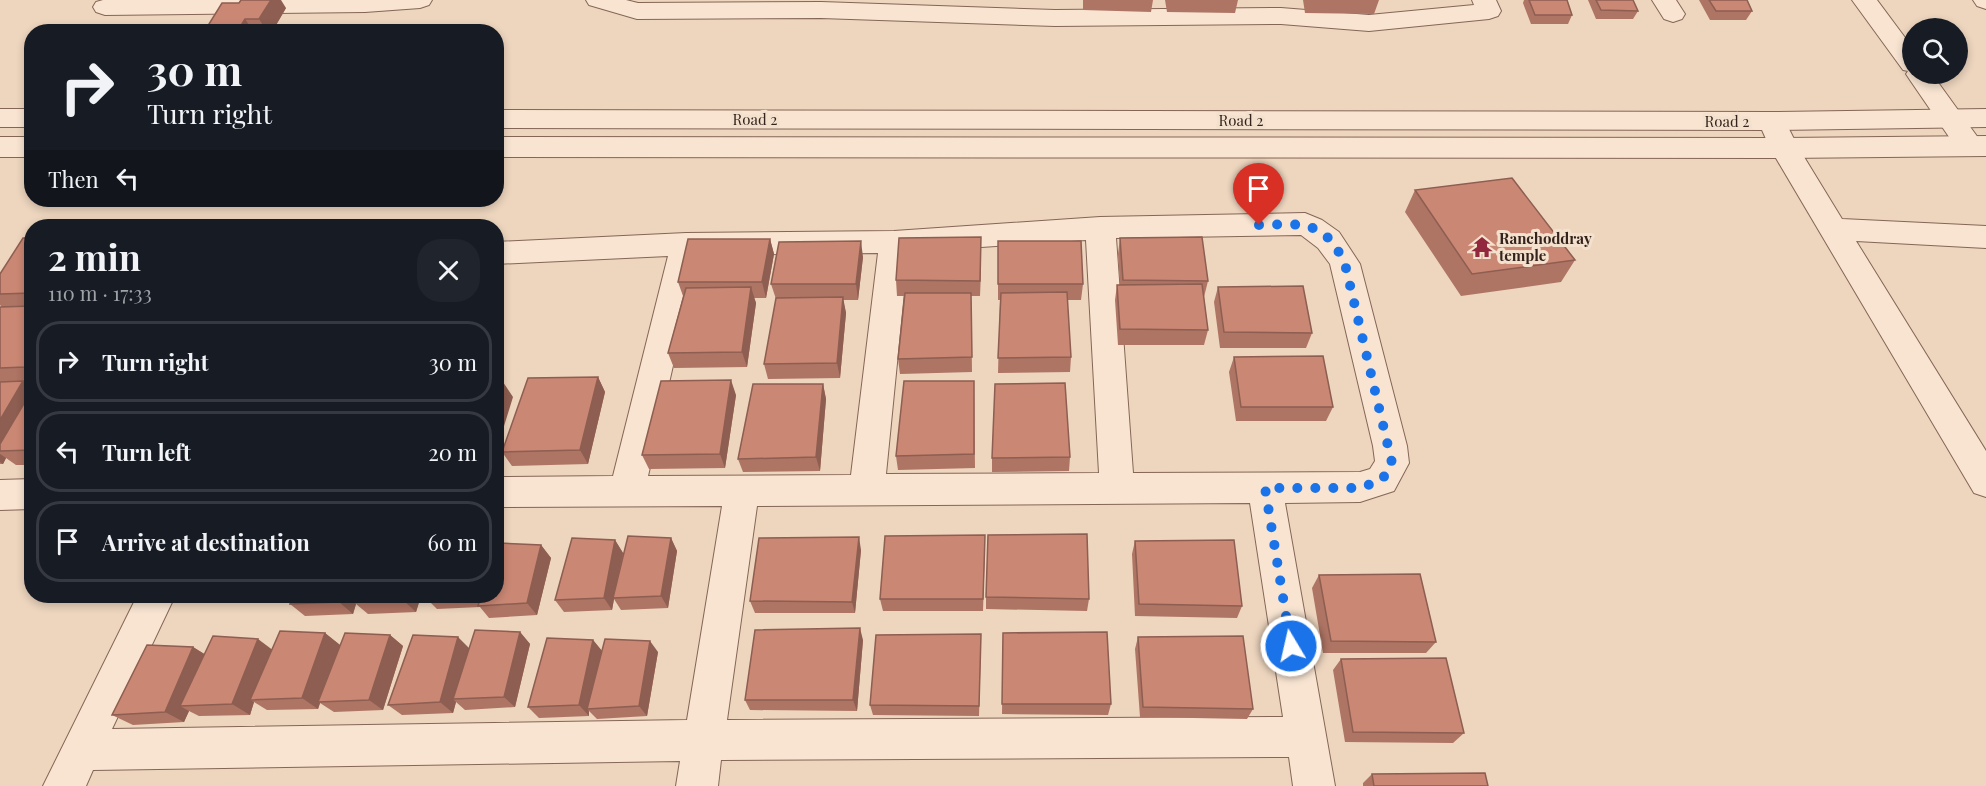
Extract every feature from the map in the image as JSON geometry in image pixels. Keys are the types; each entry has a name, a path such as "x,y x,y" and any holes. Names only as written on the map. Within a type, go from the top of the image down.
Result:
{"street":[{"path":"111,0 105,8 420,0"},
{"path":"598,0 637,11 822,5 1054,9 1279,8 1370,23 1489,11 1484,0"},
{"path":"1864,0 1902,51"},
{"path":"1927,84 1978,146"},
{"path":"0,118 24,118"},
{"name":"Road 2","path":"504,147 1778,135 1953,118 1986,118"},
{"name":"Road 2","path":"504,119 1778,135 1978,146"},
{"path":"1778,135 1986,482"},
{"path":"0,147 24,147"},
{"path":"504,253 686,244 894,242 1100,228 1305,224 1325,234 1338,250 1345,264 1392,463 1382,480 1360,488 504,492"},
{"path":"1100,228 1117,489"},
{"path":"1833,229 1986,237"},
{"path":"867,491 894,242"},
{"path":"627,491 686,244"},
{"path":"1265,488 1314,786"},
{"path":"697,786 742,491"},
{"path":"0,495 24,494"},
{"path":"64,786 153,603"},
{"path":"82,750 704,740 1305,737"}],"building":[{"path":"241,0 271,0 259,19 245,19 242,24 209,24 222,3 239,3"},
{"path":"1529,0 1567,0 1572,15 1535,15"},
{"path":"1596,0 1633,0 1638,11 1601,10"},
{"path":"1709,0 1747,0 1752,11 1716,11"},
{"path":"1512,178 1575,260 1472,274 1415,190"},
{"path":"981,237 980,281 896,280 899,238"},
{"path":"1202,237 1208,281 1123,280 1120,238"},
{"path":"24,238 24,293 0,294 0,274"},
{"path":"688,239 770,239 762,282 678,282"},
{"path":"861,241 856,284 771,284 779,242"},
{"path":"998,241 1081,241 1083,284 998,284"},
{"path":"1202,284 1208,330 1120,329 1117,285"},
{"path":"1303,286 1312,333 1224,332 1218,287"},
{"path":"751,287 742,352 668,353 686,288"},
{"path":"1067,292 1071,357 998,358 1001,293"},
{"path":"905,293 971,293 972,357 898,359"},
{"path":"843,297 837,363 764,364 776,298"},
{"path":"24,306 24,367 0,368 0,307"},
{"path":"1323,356 1333,407 1241,407 1234,357"},
{"path":"598,377 580,450 504,452 528,378"},
{"path":"731,380 720,454 642,455 661,381"},
{"path":"23,381 0,420 0,382"},
{"path":"904,381 974,381 974,454 896,456"},
{"path":"1065,383 1070,457 992,458 995,384"},
{"path":"753,384 823,384 816,457 738,459"},
{"path":"24,404 24,450 0,451 0,444"},
{"path":"1087,534 1089,599 986,597 988,535"},
{"path":"985,535 983,599 880,599 885,536"},
{"path":"628,536 671,538 661,596 613,598"},
{"path":"859,537 852,602 750,601 759,538"},
{"path":"572,538 615,540 604,598 555,600"},
{"path":"1234,540 1242,606 1139,604 1135,541"},
{"path":"504,543 541,545 527,603 478,606 479,603 504,603"},
{"path":"1420,574 1436,642 1331,641 1319,575"},
{"path":"860,628 853,700 745,700 755,630"},
{"path":"475,630 520,632 504,697 453,699"},
{"path":"280,631 325,633 302,698 250,700"},
{"path":"1107,632 1111,704 1002,704 1003,633"},
{"path":"345,633 390,635 369,700 318,702"},
{"path":"981,634 979,706 870,705 876,635"},
{"path":"413,635 458,637 440,702 388,705"},
{"path":"213,636 258,639 232,704 180,706"},
{"path":"1243,636 1253,709 1143,707 1138,637"},
{"path":"547,638 593,640 579,705 528,707"},
{"path":"605,639 650,641 639,706 587,709"},
{"path":"147,645 193,647 165,712 112,715"},
{"path":"1446,658 1464,733 1353,732 1341,659"},
{"path":"1485,773 1488,786 1374,786 1372,774"}],"place":[{"name":"Ranchoddray temple","path":"1482,247"}],"route":[{"path":"1259,225 1305,224 1325,234 1338,250 1345,264 1390,446 1392,463 1382,480 1360,488 1265,488 1291,646"}]}
